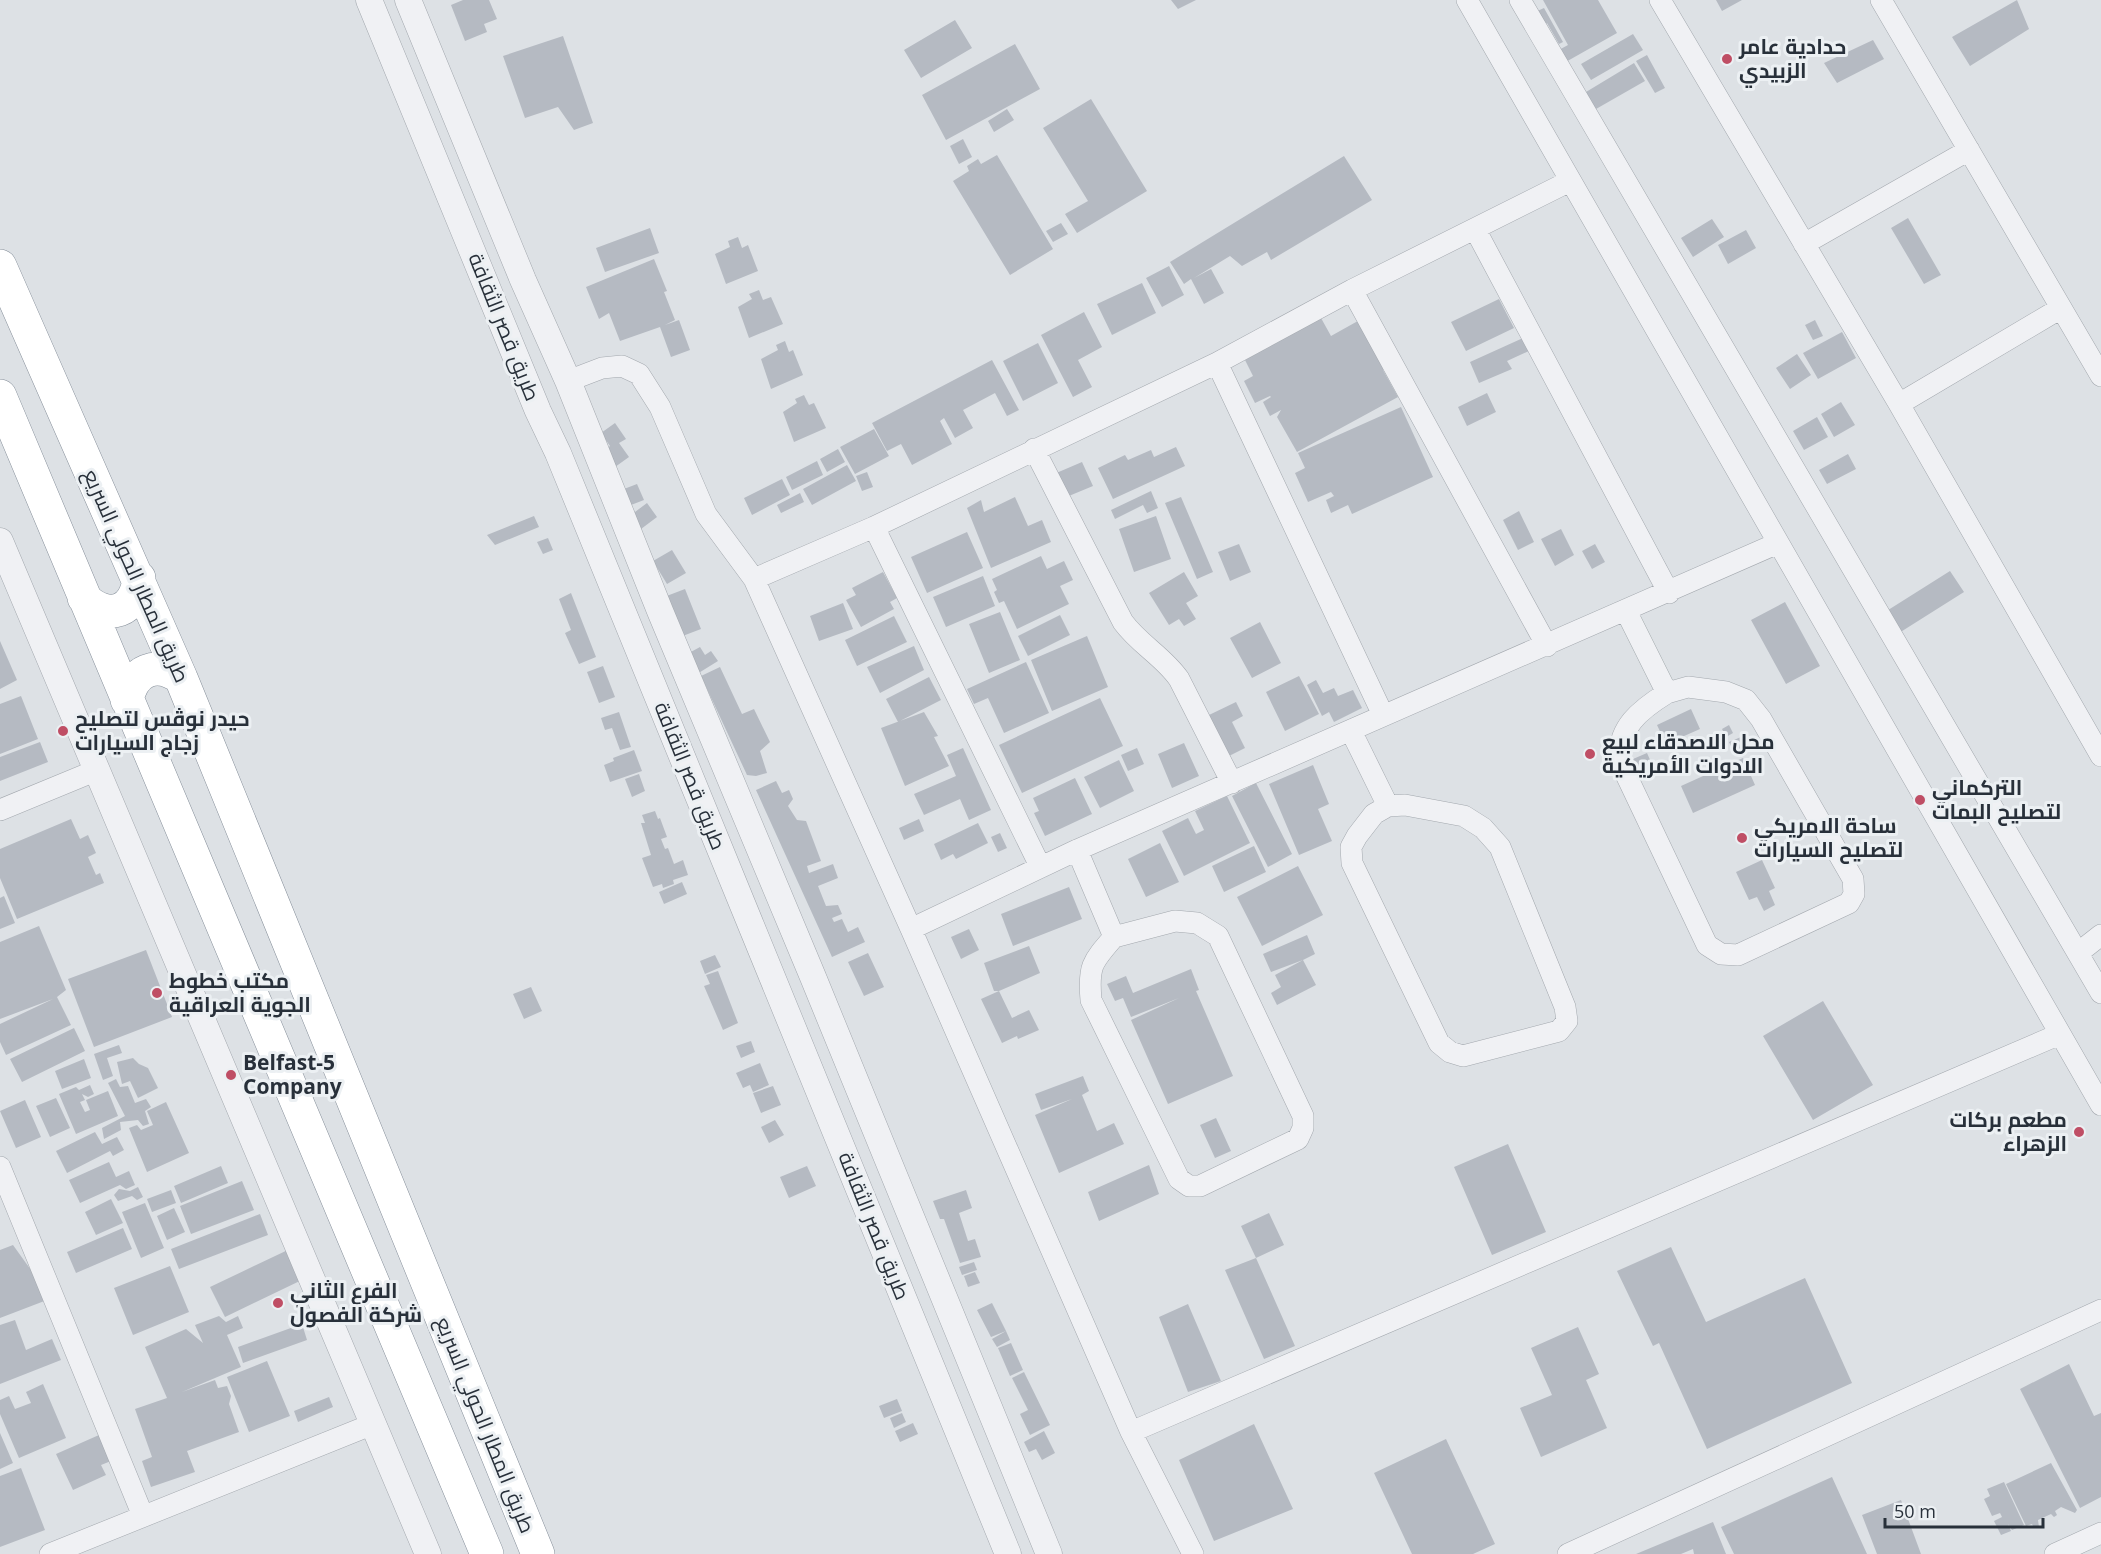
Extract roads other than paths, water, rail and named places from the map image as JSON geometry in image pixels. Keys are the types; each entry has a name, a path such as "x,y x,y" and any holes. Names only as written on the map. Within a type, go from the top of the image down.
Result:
{"highway":[{"name":"طريق المطار الحولي السريع","path":"0,266 182,678 538,1554"},
{"path":"0,396 487,1554"},
{"path":"84,598 93,608 106,612 120,610 131,603 138,591 139,578"},
{"path":"127,700 136,678 147,671 159,669 171,671 182,678"}],"street":[{"name":"طريق قصر الثقافة","path":"369,0 538,411 558,453 1008,1554"},
{"name":"طريق قصر الثقافة","path":"408,0 523,280 568,381 660,611 813,977 1049,1554"},
{"path":"1467,0 2101,1105"},
{"path":"1520,0 2101,993"},
{"path":"1660,0 1899,404 2101,756"},
{"path":"1881,0 2101,376"},
{"path":"1804,244 1969,150"},
{"path":"754,579 874,527 1217,363 1352,290 1570,181"},
{"path":"1475,229 1669,593"},
{"path":"1352,290 1547,646"},
{"path":"1899,404 2061,308"},
{"path":"1217,363 1383,715"},
{"path":"568,381 602,368 622,366 639,374 660,407 706,514 754,579 911,929 1131,1432 1193,1554"},
{"path":"1034,450 1123,622 1135,637 1168,665 1179,679 1232,783"},
{"path":"874,527 1040,866"},
{"path":"0,541 428,1554"},
{"path":"911,929 1040,866 1352,731 1383,715 1669,593 1778,543"},
{"path":"1626,611 1667,693"},
{"path":"1688,687 1726,692 1746,700 1761,719 1853,879 1854,894 1849,903 1738,956 1721,954 1707,945 1620,762 1619,749 1624,732 1645,707 1667,693 1688,687"},
{"path":"1352,731 1388,806"},
{"path":"0,810 97,770"},
{"path":"1405,805 1464,816 1483,828 1500,847 1565,1007 1567,1021 1559,1031 1463,1056 1450,1052 1439,1043 1352,863 1351,847 1357,836 1374,814 1388,806 1405,805"},
{"path":"1077,850 1114,937"},
{"path":"1175,921 1197,923 1218,936 1303,1116 1303,1128 1298,1139 1200,1186 1189,1186 1179,1179 1091,1000 1089,976 1095,958 1114,937 1175,921"},
{"path":"2078,953 2101,935"},
{"path":"1131,1432 2060,1034"},
{"path":"0,1167 143,1516"},
{"path":"1568,1554 2101,1310"},
{"path":"50,1554 373,1424"},
{"path":"2055,1554 2101,1533"}],"place":[{"name":"حدادية عامر الزبيدي","path":"1727,59"},
{"name":"حيدر نوڤس لتصليح زجاج السيارات","path":"63,731"},
{"name":"محل الاصدقاء لبيع الادوات الأمريكية","path":"1590,754"},
{"name":"التركماني لتصليح البمات","path":"1920,800"},
{"name":"ساحة الامريكي لتصليح السيارات","path":"1742,838"},
{"name":"مكتب خطوط الجوية العراقية","path":"157,993"},
{"name":"Belfast-5 Company","path":"231,1075"},
{"name":"مطعم بركات الزهراء","path":"2079,1132"},
{"name":"الفرع الثاني شركة الفصول","path":"278,1303"}]}
